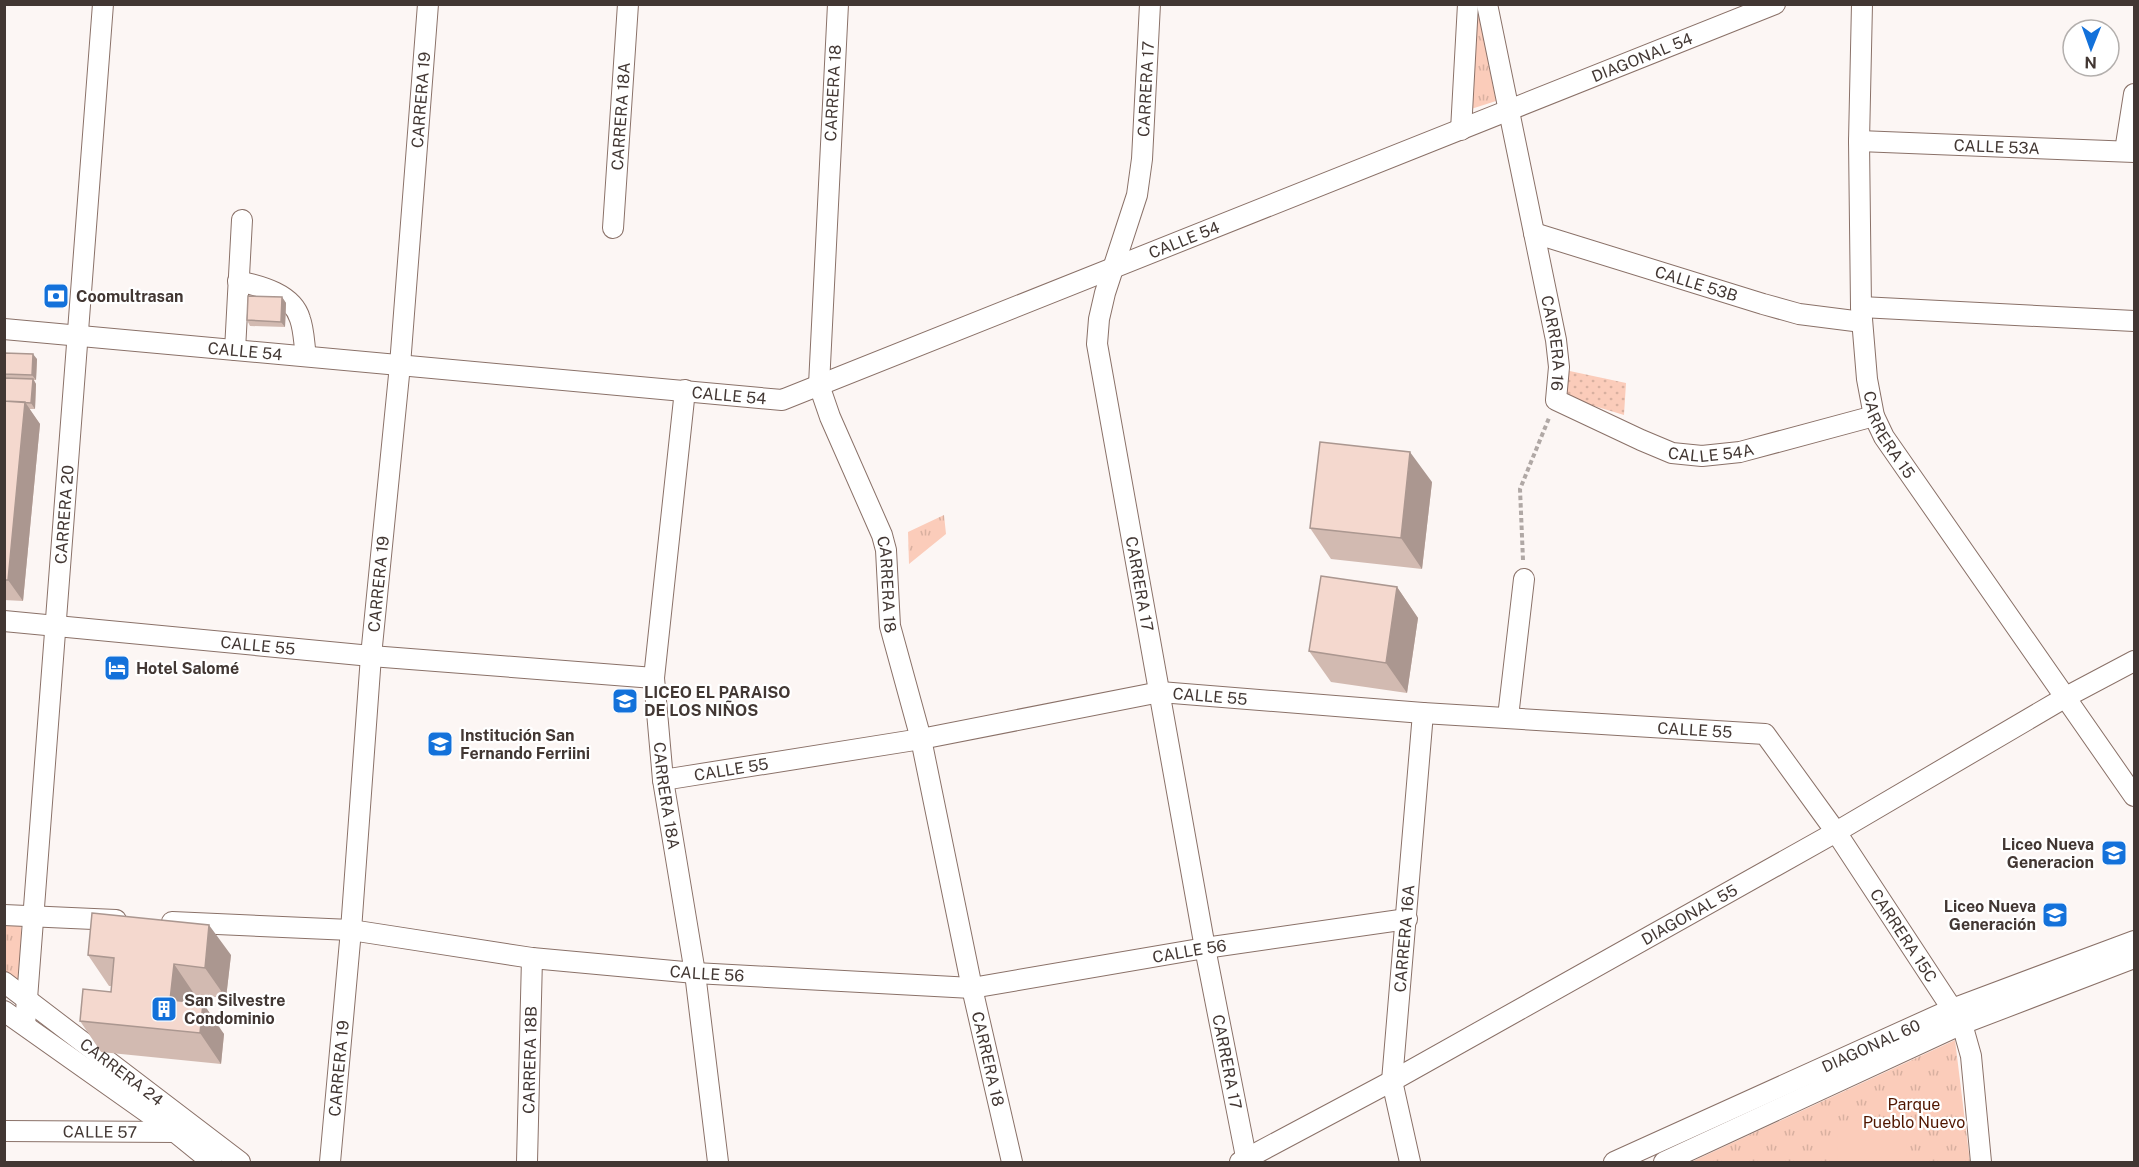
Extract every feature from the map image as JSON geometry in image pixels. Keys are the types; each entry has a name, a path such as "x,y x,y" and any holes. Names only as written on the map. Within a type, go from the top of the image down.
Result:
{"street":[{"name":"CARRERA 20","path":"25,1025 103,4"},
{"name":"CARRERA 19","path":"330,1162 351,930 371,656 400,365 428,4"},
{"name":"CARRERA 18A","path":"613,228 628,4"},
{"name":"CARRERA 18","path":"838,4 819,385 830,417 882,535 886,550 890,626 921,739 972,988 1012,1162"},
{"name":"CARRERA 17","path":"1150,4 1142,159 1137,195 1099,319 1097,344 1244,1161"},
{"path":"1461,130 1468,4"},
{"name":"CARRERA 16","path":"1487,4 1556,340 1559,367 1556,400"},
{"name":"DIAGONAL 54","path":"1508,111 1775,4"},
{"name":"CARRERA 15","path":"1862,4 1859,141 1861,314 1867,380 1874,416 1884,437 2134,796"},
{"path":"2130,152 2134,94"},
{"name":"CALLE 54","path":"4,329 782,400 1508,111"},
{"name":"CALLE 53A","path":"1859,141 2130,152"},
{"path":"235,350 242,219"},
{"name":"CALLE 53B","path":"1534,233 1799,314 2134,321"},
{"path":"238,281 259,286 287,299 300,317 306,356"},
{"name":"CARRERA 18A","path":"685,390 654,678 663,780 695,973 718,1162"},
{"name":"CALLE 54A","path":"1556,400 1672,453 1702,456 1740,452 1874,416"},
{"path":"1508,717 1524,579"},
{"name":"CALLE 55","path":"4,621 371,656 654,678"},
{"name":"DIAGONAL 55","path":"1244,1161 1392,1081 1836,832 2066,697 2134,661"},
{"name":"CALLE 55","path":"663,780 921,739 1160,692 1423,713 1765,734"},
{"name":"CARRERA 16A","path":"1410,1162 1392,1081 1423,713"},
{"name":"CARRERA 15C","path":"1765,734 1836,832 1957,1016 1971,1056 1982,1162"},
{"name":"CALLE 56","path":"4,915 351,930 532,958 695,973 972,988 1205,948 1407,919"},
{"name":"DIAGONAL 60","path":"1614,1162 2134,941"},
{"name":"CARRERA 18B","path":"528,1162 532,958"},
{"name":"DIAGONAL 60","path":"1664,1162 1957,1016 2134,958"},
{"name":"CARRERA 24","path":"4,982 27,998 204,1149"},
{"name":"CARRERA 24","path":"4,1011 175,1132 204,1149 240,1162"},
{"name":"CALLE 57","path":"4,1131 175,1132 204,1149"}],"path":[{"name":"CARRERA 16","path":"1524,579 1520,489 1556,400"}],"green space":[{"path":"1477,5 1496,101 1468,110"},
{"path":"1565,370 1626,383 1624,415 1561,396"},
{"path":"944,515 946,534 909,564 908,532"},
{"path":"4,921 21,921 21,985 5,971"},
{"name":"Parque Pueblo Nuevo","path":"1955,1040 1970,1162 1691,1162"},
{"path":"1906,1119 1907,1162 1838,1162 1837,1121"}],"building":[{"path":"248,296 282,297 281,322 247,320"},
{"path":"4,353 33,354 32,375 4,374"},
{"path":"4,378 33,379 31,403 4,401"},
{"path":"4,401 25,402 8,580 4,580"},
{"path":"1320,442 1410,452 1401,538 1310,528"},
{"path":"1321,576 1397,587 1386,663 1309,651"},
{"path":"92,913 209,925 205,968 174,964 170,1000 203,1003 200,1033 80,1021 83,989 111,992 114,958 88,955"}],"place":[{"name":"Coomultrasan","path":"56,296"},
{"name":"Hotel Salomé","path":"117,668"},
{"name":"LICEO EL PARAISO DE LOS NIÑOS","path":"625,701"},
{"name":"Institución San Fernando Ferriini","path":"440,744"},
{"name":"Liceo Nueva Generacion","path":"2114,853"},
{"name":"Liceo Nueva Generación","path":"2055,915"},
{"name":"San Silvestre Condominio","path":"164,1009"}]}
